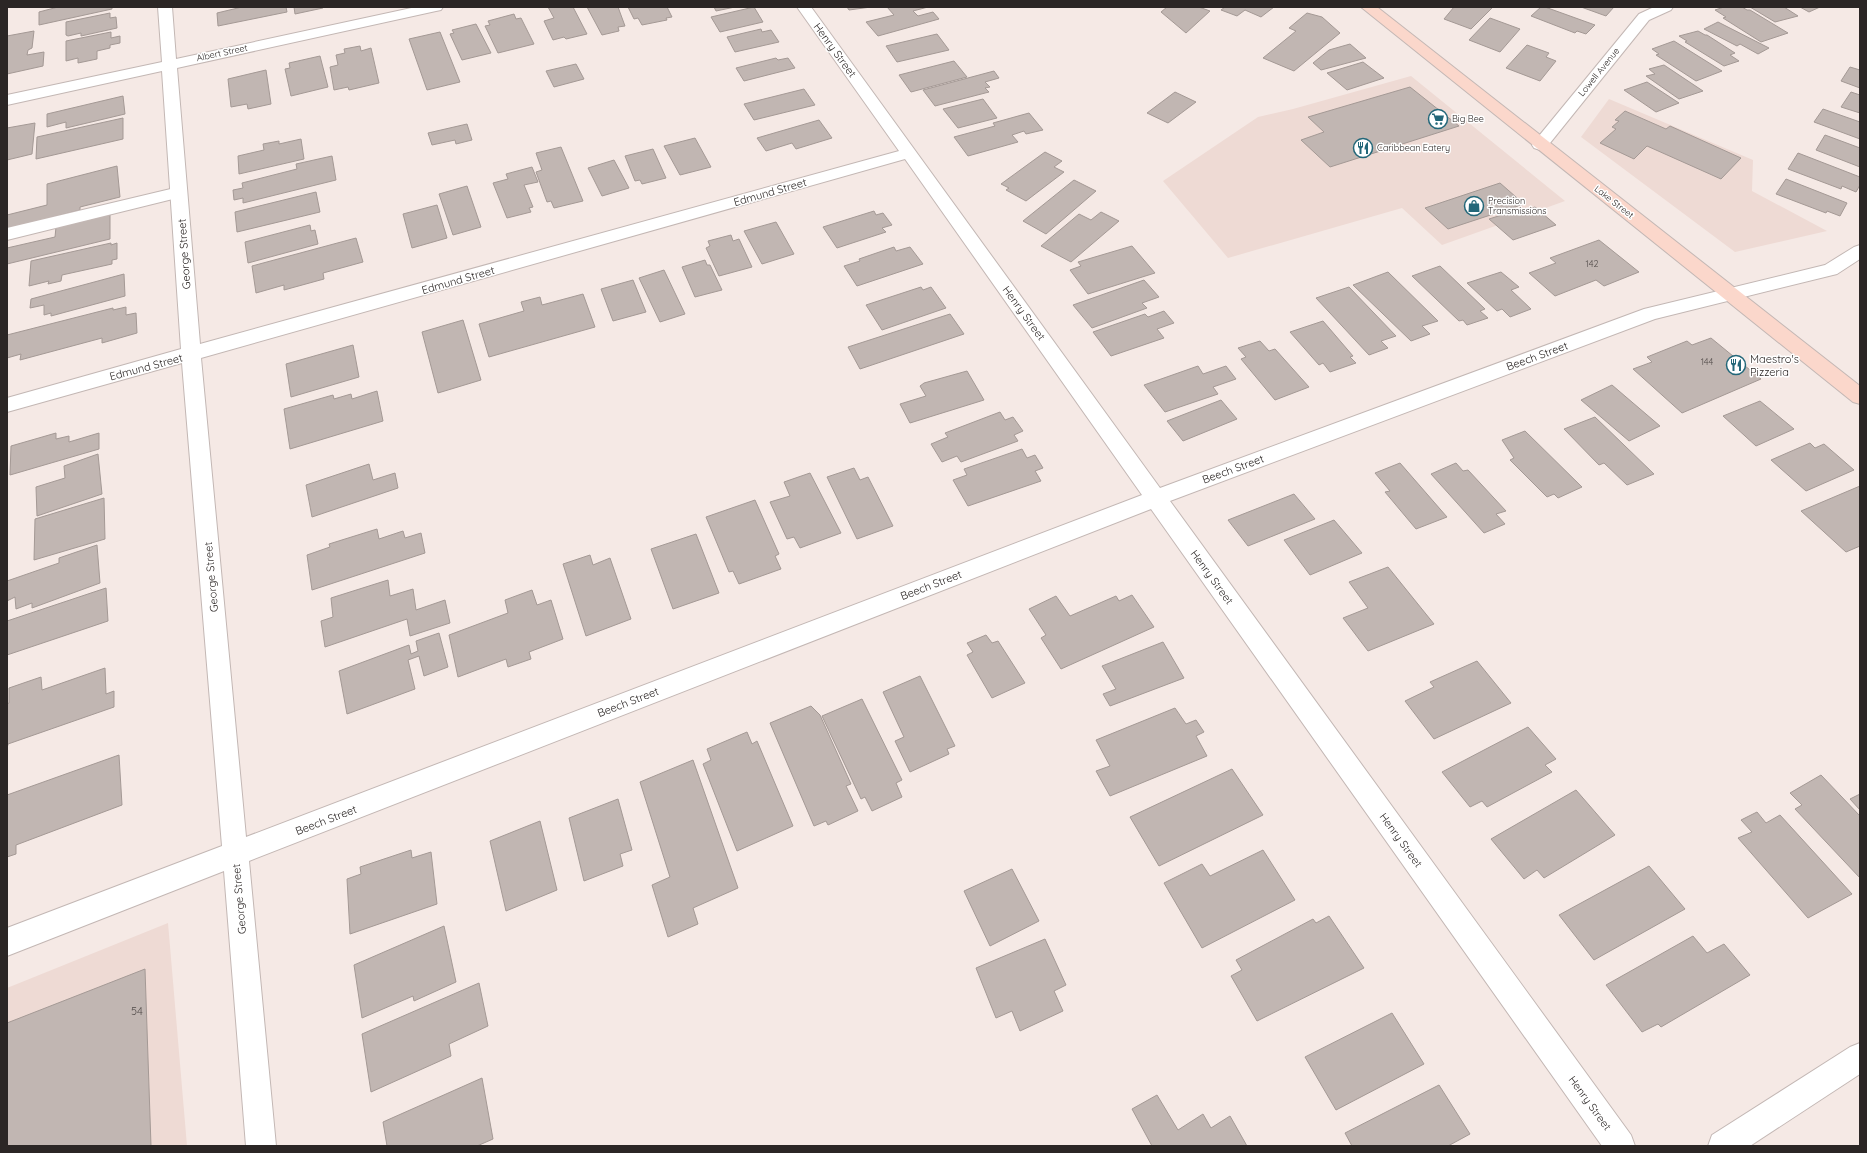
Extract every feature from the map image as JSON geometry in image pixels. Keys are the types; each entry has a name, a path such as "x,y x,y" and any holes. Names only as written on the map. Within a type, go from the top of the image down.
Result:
{"main road":[{"name":"Lake Street","path":"1368,7 1540,145 1733,294 1860,398"}],"street":[{"name":"George Street","path":"165,7 191,354 261,1146"},
{"name":"Albert Street","path":"7,100 436,7"},
{"name":"Henry Street","path":"804,7 1620,1146"},
{"name":"Lowell Avenue","path":"1540,145 1644,17 1666,7"},
{"name":"Edmund Street","path":"7,406 909,153"},
{"path":"7,234 179,192"},
{"name":"Beech Street","path":"7,942 1156,498 1651,314 1832,270 1860,251"},
{"path":"1724,1146 1860,1057"}],"shaded area":[{"path":"1411,76 1565,201 1442,245 1402,208 1228,258 1163,181 1258,117 1293,109"},
{"path":"1609,99 1753,160 1752,191 1827,231 1735,252 1581,137"},
{"path":"168,923 187,1146 7,1146 7,988"}],"building":[{"path":"58,7 112,7 112,9 39,25 39,12"},
{"path":"242,7 286,7 287,12 218,26 217,13"},
{"path":"294,7 322,7 323,8 295,14"},
{"path":"548,7 573,7 587,34 566,39 564,37 553,40 544,21 554,18"},
{"path":"587,7 618,7 625,26 618,27 619,31 602,35"},
{"path":"628,7 667,7 672,17 666,18 667,20 642,25 638,18 634,19"},
{"path":"714,7 735,7 716,11"},
{"path":"754,7 763,22 720,32 711,17"},
{"path":"847,7 871,7 849,10"},
{"path":"887,7 928,7 913,11 918,16 933,12 939,19 878,36 866,22 894,15"},
{"path":"1167,7 1199,7 1210,11 1186,33 1161,12"},
{"path":"1225,7 1274,7 1261,17 1245,10 1237,16 1221,10"},
{"path":"1454,7 1493,7 1471,29 1444,19"},
{"path":"1541,7 1545,7 1595,25 1586,34 1577,31 1575,33 1531,16"},
{"path":"1581,7 1614,7 1606,16"},
{"path":"1724,7 1742,7 1750,10 1788,33 1761,42 1723,18 1726,17 1715,10"},
{"path":"1750,7 1784,7 1798,16 1775,22"},
{"path":"1800,7 1820,7 1809,12"},
{"path":"110,13 110,18 116,17 117,28 81,36 81,33 68,36 66,35 66,22"},
{"path":"1307,13 1322,17 1340,33 1294,71 1263,58 1296,31 1289,28"},
{"path":"514,14 516,19 521,18 534,44 498,53 485,26 490,25 488,21"},
{"path":"1490,18 1520,29 1500,52 1469,40"},
{"path":"1718,22 1769,48 1758,54 1740,44 1737,46 1704,29"},
{"path":"476,24 491,53 462,60 450,34 454,33 452,30"},
{"path":"761,29 762,32 771,30 779,42 735,52 727,37"},
{"path":"34,31 32,48 28,50 27,55 44,52 43,66 7,74 7,36"},
{"path":"1698,31 1735,53 1730,55 1739,61 1724,66 1685,42 1687,41 1679,36"},
{"path":"111,32 111,38 120,36 120,43 110,45 110,48 97,51 97,59 78,63 78,58 66,61 66,41"},
{"path":"440,32 460,82 427,90 409,39"},
{"path":"937,34 949,50 897,62 886,46"},
{"path":"1674,41 1722,71 1696,81 1656,55 1659,54 1652,49"},
{"path":"1350,44 1366,58 1321,70 1313,63 1329,50"},
{"path":"1527,45 1549,53 1546,57 1556,61 1540,81 1506,68"},
{"path":"360,46 361,51 371,48 379,83 349,90 348,87 334,90 330,67 338,65 336,55 345,53 344,49"},
{"path":"320,56 328,87 291,96 285,69 290,68 289,63"},
{"path":"776,58 778,60 788,58 795,68 744,81 736,68"},
{"path":"954,61 967,77 911,92 899,75"},
{"path":"1363,62 1384,78 1347,90 1327,73"},
{"path":"576,64 584,79 554,87 546,71"},
{"path":"1664,65 1703,91 1679,99 1646,76 1655,74 1649,69"},
{"path":"1850,67 1860,70 1860,88 1841,81"},
{"path":"266,70 271,104 248,109 247,104 231,107 228,79"},
{"path":"994,71 999,78 985,82 990,87 985,88 989,92 935,106 923,90"},
{"path":"1647,82 1679,103 1656,112 1624,90"},
{"path":"1410,87 1459,126 1330,167 1301,140 1324,132 1308,117"},
{"path":"804,89 815,105 754,120 744,104"},
{"path":"1175,92 1196,102 1168,123 1147,113"},
{"path":"1851,92 1860,95 1860,113 1841,107"},
{"path":"123,96 125,114 66,128 66,122 47,127 47,114"},
{"path":"983,99 997,118 958,128 943,109"},
{"path":"1823,109 1860,122 1860,139 1814,122"},
{"path":"1625,111 1666,129 1670,126 1741,158 1721,179 1647,146 1634,159 1600,143 1616,129 1612,127 1619,121 1615,120"},
{"path":"1029,113 1043,130 1026,134 1024,131 1012,135 1018,142 968,156 954,137 995,126 993,123"},
{"path":"123,118 123,139 36,159 37,137"},
{"path":"819,120 832,138 796,149 792,143 766,151 757,138"},
{"path":"35,123 32,154 7,160 7,128"},
{"path":"467,124 472,140 456,144 455,140 432,145 428,133"},
{"path":"1825,135 1860,148 1860,167 1816,150"},
{"path":"695,138 711,167 680,175 664,146"},
{"path":"301,139 304,159 239,174 238,156 264,150 263,144 279,141 279,144"},
{"path":"561,147 583,201 554,208 551,201 547,202 536,172 542,170 536,153"},
{"path":"653,149 666,178 642,184 640,180 635,181 625,156"},
{"path":"1045,152 1062,161 1054,167 1064,172 1026,201 1006,190 1009,188 1001,184"},
{"path":"1798,153 1860,177 1860,185 1856,192 1842,186 1841,189 1788,169"},
{"path":"332,156 336,180 243,203 243,198 234,200 233,190 243,188 242,183 297,169 296,164"},
{"path":"614,160 629,188 602,196 588,168"},
{"path":"117,166 120,197 80,207 80,210 7,229 7,215 47,205 47,184"},
{"path":"532,167 538,182 524,185 533,207 529,208 531,212 507,218 493,183 508,179 506,174"},
{"path":"1786,179 1847,203 1840,216 1827,211 1826,213 1776,194"},
{"path":"1074,180 1096,191 1046,234 1023,221"},
{"name":"Precision Transmissions","path":"1500,183 1524,204 1448,229 1425,208"},
{"path":"467,186 481,227 453,235 439,194"},
{"path":"316,192 320,212 237,232 235,212"},
{"path":"437,205 447,238 412,248 403,214"},
{"path":"1535,207 1556,225 1513,240 1489,219 1524,208 1526,210"},
{"path":"874,211 876,215 883,213 892,225 882,228 886,232 837,248 823,227"},
{"path":"1101,212 1119,221 1071,262 1041,246 1079,214 1091,220"},
{"path":"110,214 110,239 7,264 7,248 55,237 56,227"},
{"path":"776,222 794,254 762,264 744,231"},
{"path":"310,225 311,231 315,230 318,244 248,263 245,242"},
{"path":"731,235 733,241 739,239 752,267 719,276 706,248 710,246 708,241"},
{"path":"356,238 363,262 323,273 324,279 284,290 284,285 256,293 252,266"},
{"path":"1599,240 1639,272 1604,286 1596,280 1555,296 1529,273 1556,263 1550,258"},
{"path":"111,243 111,245 117,243 117,259 112,260 112,264 62,275 61,281 48,284 49,281 29,286 31,261"},
{"path":"1132,246 1155,273 1088,294 1070,270 1081,266 1078,262"},
{"path":"894,247 896,251 910,247 923,264 857,286 844,266 860,261 859,259"},
{"path":"705,260 707,265 710,265 722,290 695,297 682,267"},
{"path":"1440,266 1485,309 1480,311 1488,318 1467,325 1463,320 1459,321 1412,276"},
{"path":"664,270 685,314 660,322 639,278"},
{"path":"1388,272 1438,321 1422,326 1430,334 1411,341 1353,285"},
{"path":"1501,272 1519,287 1511,290 1531,309 1510,317 1502,309 1497,311 1467,283"},
{"path":"124,274 125,296 51,316 51,313 44,315 44,305 30,308 31,299"},
{"path":"633,280 646,312 613,321 601,289"},
{"path":"1144,280 1159,297 1142,303 1147,308 1092,328 1073,305"},
{"path":"921,287 923,290 931,287 946,308 882,330 866,305"},
{"path":"1349,287 1396,336 1381,341 1388,348 1369,355 1316,298"},
{"path":"583,294 595,327 489,357 479,324 524,311 521,302 540,297 542,305"},
{"path":"126,307 126,315 136,313 137,333 102,343 102,338 20,360 21,354 7,358 7,335 113,308 113,310"},
{"path":"1164,311 1174,323 1157,329 1164,338 1111,356 1093,332 1145,314 1148,317"},
{"path":"950,314 964,334 860,369 848,347"},
{"path":"463,320 481,380 438,393 422,332"},
{"path":"1323,321 1353,356 1350,357 1356,363 1330,372 1323,363 1319,365 1290,332"},
{"path":"1711,338 1761,379 1682,413 1633,369 1652,362 1647,357 1687,341 1692,345"},
{"path":"1260,341 1269,351 1275,349 1309,387 1275,400 1241,359 1246,357 1238,348"},
{"path":"353,345 359,377 291,397 286,364"},
{"path":"1198,366 1203,374 1226,366 1236,379 1213,387 1218,394 1165,412 1144,385"},
{"path":"967,371 984,400 910,423 900,404 926,396 920,386 924,383"},
{"path":"1612,385 1660,426 1629,441 1581,400"},
{"path":"377,391 383,421 290,449 284,409 333,395 334,399 351,394 352,399"},
{"path":"1221,400 1237,419 1183,441 1167,421"},
{"path":"1760,401 1794,429 1756,446 1723,416"},
{"path":"1000,412 1005,420 1013,417 1023,431 1014,435 1018,441 961,462 957,456 942,462 931,444 948,437 945,433"},
{"path":"1595,417 1654,474 1627,485 1604,463 1599,465 1564,429"},
{"path":"1525,431 1582,487 1558,498 1554,494 1547,497 1510,460 1514,458 1502,440"},
{"path":"56,433 56,439 69,436 69,442 99,433 99,449 10,475 11,446"},
{"path":"1810,443 1815,448 1824,444 1854,470 1806,491 1771,460"},
{"path":"1022,449 1027,458 1035,455 1043,468 1035,471 1041,481 968,506 953,480 967,475 964,469"},
{"path":"98,454 102,494 37,516 36,487 65,478 64,466"},
{"path":"1400,463 1447,517 1416,529 1385,492 1390,491 1375,473"},
{"path":"1456,463 1463,471 1468,470 1506,511 1496,514 1505,524 1484,533 1431,474"},
{"path":"369,464 373,480 395,473 398,488 312,517 306,485"},
{"path":"854,468 860,480 868,477 893,526 857,539 827,477"},
{"path":"810,473 841,533 800,548 794,537 787,539 770,502 790,496 784,482"},
{"path":"1860,486 1860,546 1846,552 1801,511"},
{"path":"1294,494 1315,519 1248,546 1228,520"},
{"path":"104,498 105,539 34,560 35,519"},
{"path":"755,500 779,554 775,556 781,569 739,584 733,571 729,572 706,517"},
{"path":"1334,520 1362,553 1310,575 1284,540"},
{"path":"377,529 379,539 403,531 405,538 421,533 425,553 312,590 307,555 330,547 329,544"},
{"path":"696,534 719,593 673,609 651,549"},
{"path":"97,545 100,583 32,608 32,603 16,609 15,597 7,601 7,581 59,563 59,558"},
{"path":"590,555 593,565 610,558 631,619 586,636 563,564"},
{"path":"1388,567 1434,624 1368,651 1343,618 1368,608 1349,582"},
{"path":"388,580 390,596 413,589 416,610 445,600 450,623 410,636 407,619 325,647 321,621 333,617 331,598"},
{"path":"106,588 108,621 7,655 7,621"},
{"path":"532,590 537,605 551,600 563,639 529,652 531,659 508,667 506,659 458,677 449,635 508,613 505,600"},
{"path":"1132,595 1154,627 1061,669 1041,638 1046,635 1029,609 1056,596 1070,616 1116,596 1119,601"},
{"path":"439,633 448,667 424,676 419,656 408,660 415,689 347,714 339,671 409,645 411,654 418,651 416,641"},
{"path":"986,635 992,643 998,641 1025,683 992,698 967,655 973,652 967,643"},
{"path":"1163,642 1184,678 1110,706 1103,694 1116,689 1102,666"},
{"path":"1477,661 1511,703 1434,739 1405,701 1434,687 1430,682"},
{"path":"105,668 106,694 114,691 114,707 8,744 7,749 7,704 9,703 9,688 41,677 42,690"},
{"path":"920,676 955,746 947,749 949,754 910,772 895,741 904,737 883,692"},
{"path":"862,699 902,780 896,783 902,797 872,811 865,797 861,799 822,716"},
{"path":"811,706 820,715 851,784 846,786 858,811 828,825 826,821 814,826 770,723"},
{"path":"1175,708 1186,724 1196,720 1204,732 1196,736 1207,756 1110,796 1096,771 1110,766 1096,740"},
{"path":"1528,727 1556,759 1545,765 1552,772 1487,807 1482,801 1470,807 1442,772"},
{"path":"747,732 752,744 757,741 793,826 737,851 703,764 711,760 707,749"},
{"path":"119,755 122,805 16,845 16,854 7,857 7,795"},
{"path":"693,760 738,888 693,908 698,924 668,937 652,885 670,877 640,782"},
{"path":"1232,769 1263,815 1159,866 1130,817"},
{"path":"1821,775 1860,816 1860,878 1795,809 1802,805 1790,793"},
{"path":"1576,790 1615,835 1544,878 1537,870 1524,879 1491,839"},
{"path":"1860,794 1860,810 1850,799"},
{"path":"618,799 632,850 620,854 623,866 584,881 569,818"},
{"path":"1757,812 1766,823 1780,815 1852,894 1808,918 1738,838 1752,832 1741,820"},
{"path":"540,821 557,890 506,911 490,841"},
{"path":"411,850 412,858 431,852 437,904 350,934 347,879 361,874 360,867"},
{"path":"1263,850 1295,900 1202,948 1164,883 1202,864 1210,876"},
{"path":"1649,866 1685,909 1594,960 1559,915"},
{"path":"1012,869 1039,921 990,946 964,891"},
{"path":"1329,916 1364,968 1257,1021 1231,976 1242,970 1236,960 1313,919 1316,923"},
{"path":"444,926 456,982 414,1001 413,996 362,1018 354,965"},
{"path":"1693,936 1707,953 1724,944 1750,975 1661,1027 1658,1024 1642,1032 1606,985"},
{"path":"1045,939 1066,985 1054,991 1063,1011 1020,1031 1012,1011 996,1018 976,968"},
{"path":"145,969 151,1146 7,1146 7,1023"},
{"path":"479,983 488,1026 449,1044 451,1056 371,1092 362,1034"},
{"path":"1392,1013 1424,1064 1336,1110 1305,1057"},
{"path":"482,1078 493,1139 477,1146 387,1146 383,1122"},
{"path":"1439,1085 1470,1134 1448,1146 1352,1146 1345,1133"},
{"path":"1157,1095 1178,1130 1203,1114 1211,1128 1230,1116 1247,1146 1152,1146 1132,1109"}],"place":[{"name":"Big Bee","path":"1438,119"},
{"name":"Caribbean Eatery","path":"1363,148"},
{"name":"Precision Transmissions","path":"1474,206"},
{"name":"Maestro's Pizzeria","path":"1736,365"}]}
